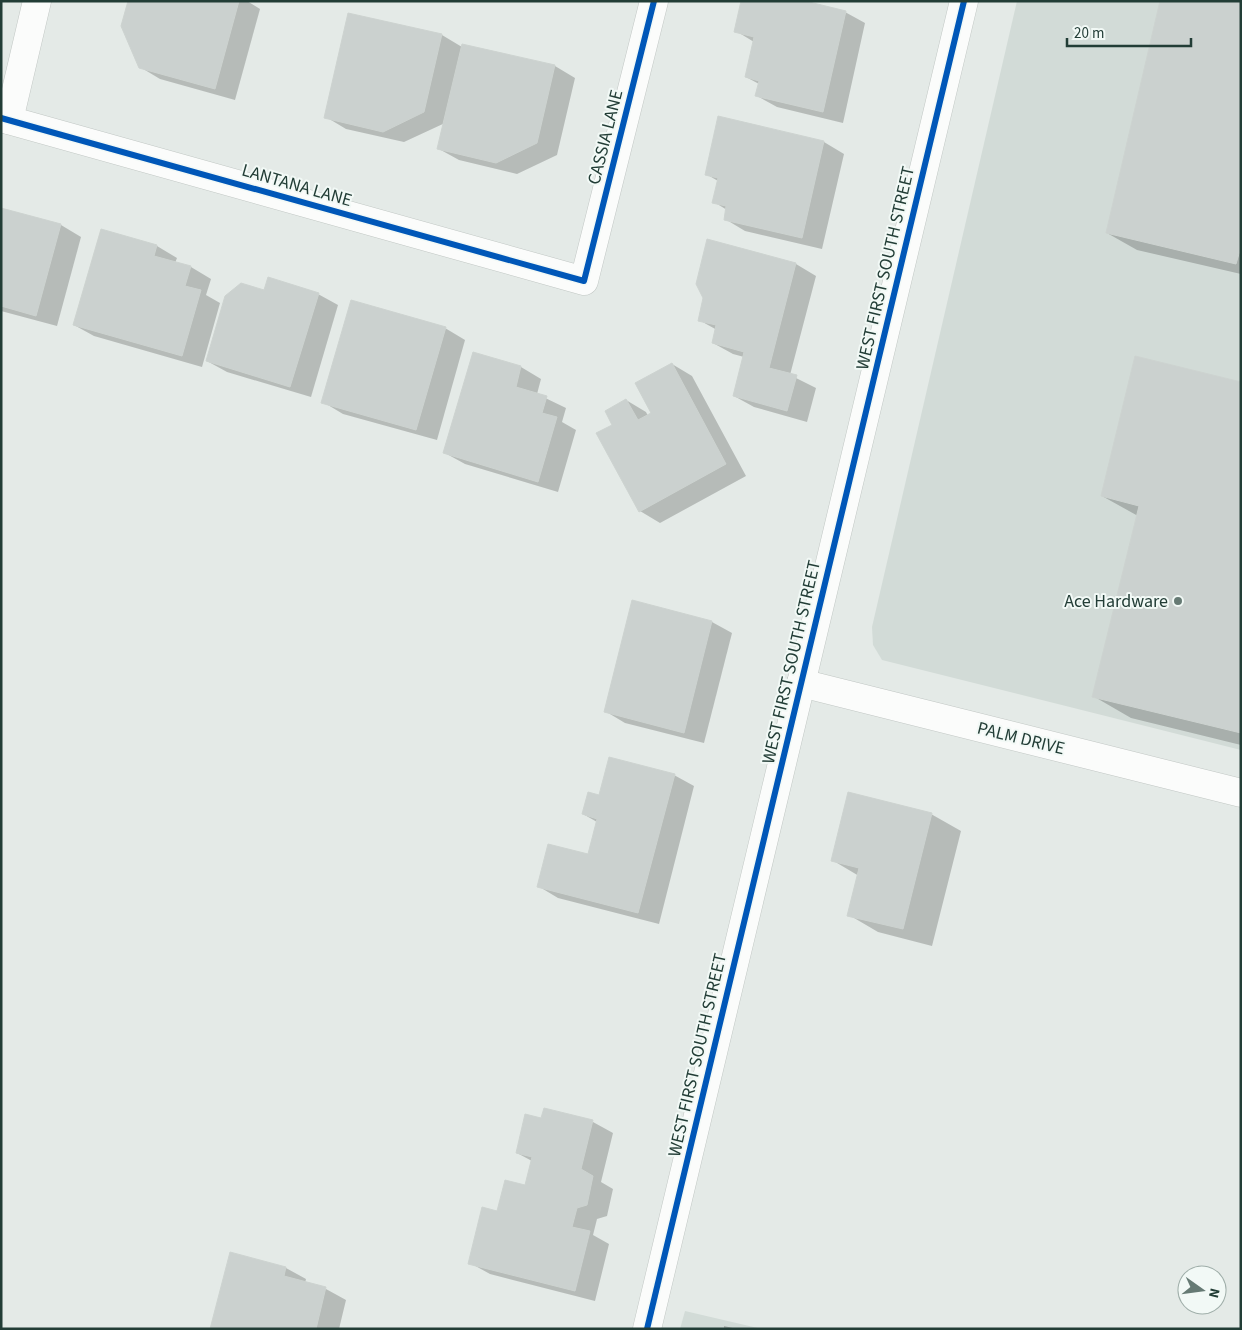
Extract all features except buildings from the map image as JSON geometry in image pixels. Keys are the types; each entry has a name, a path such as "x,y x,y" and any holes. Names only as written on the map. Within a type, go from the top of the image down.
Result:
{"street":[{"path":"5,119 37,1"},
{"name":"CASSIA LANE","path":"584,281 654,1"},
{"name":"WEST FIRST SOUTH STREET","path":"647,1329 964,1"},
{"name":"LANTANA LANE","path":"5,119 584,281"},
{"name":"PALM DRIVE","path":"801,683 1241,793"}],"shaded area":[{"path":"1017,1 1241,1 1241,750 882,660 873,645 872,627"},
{"path":"685,1311 762,1329 680,1329"}],"cycle path":[{"path":"1,118 584,281 654,1"},
{"path":"647,1329 964,1"}],"place":[{"name":"Ace Hardware","path":"1178,601"}]}
